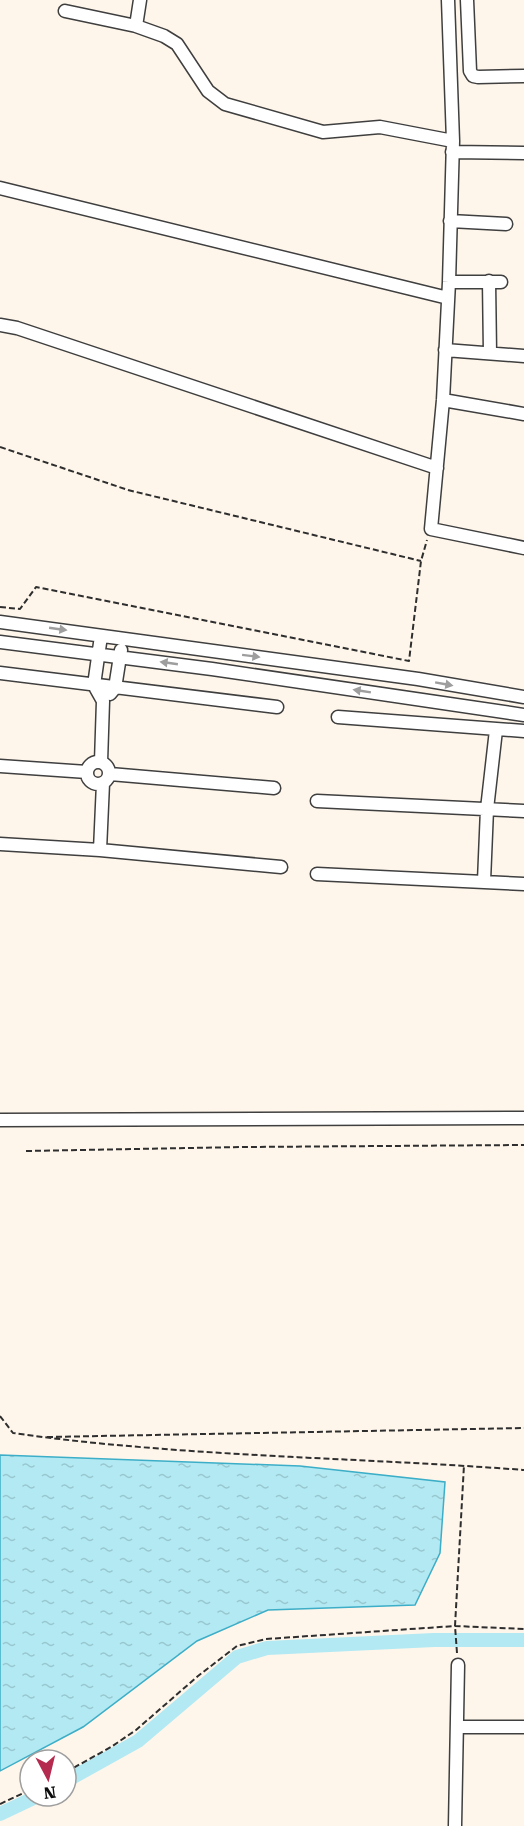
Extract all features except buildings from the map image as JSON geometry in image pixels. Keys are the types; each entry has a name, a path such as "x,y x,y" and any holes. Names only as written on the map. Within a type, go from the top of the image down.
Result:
{"street":[{"path":"136,26 140,0"},
{"path":"448,0 452,147 448,298 443,400 431,529 524,548"},
{"path":"467,0 470,71 473,76 478,78 524,76"},
{"path":"65,11 136,26 164,36 177,44 208,91 225,104 323,132 380,127 452,147 524,153"},
{"path":"0,188 448,298"},
{"path":"450,220 506,224"},
{"path":"448,282 495,282 490,353"},
{"path":"0,325 16,328 437,468"},
{"path":"445,350 524,356"},
{"path":"443,400 524,414"},
{"path":"0,622 407,677 524,697"},
{"path":"101,636 94,685 103,701 101,762"},
{"path":"103,701 116,688 122,639"},
{"path":"0,642 120,656 524,715"},
{"path":"0,673 277,707"},
{"path":"489,711 493,692"},
{"path":"338,717 524,731"},
{"path":"484,881 487,808 496,730"},
{"path":"87,772 92,764 101,762 108,766 100,850"},
{"path":"0,766 87,772"},
{"path":"87,772 92,782 97,784 106,779 274,788"},
{"path":"316,801 524,811"},
{"path":"0,843 281,867"},
{"path":"317,874 524,884"},
{"path":"0,1120 524,1118"},
{"path":"455,1826 458,1665"},
{"path":"456,1727 524,1727"}],"path":[{"path":"0,447 128,490 421,561"},
{"path":"0,607 20,609 36,587 409,661 421,561 431,529"},
{"path":"26,1151 279,1146 524,1145"},
{"path":"0,1416 13,1433 41,1437 206,1453 524,1470"},
{"path":"41,1437 524,1428"},
{"path":"458,1665 455,1626 464,1465"},
{"path":"78,1765 136,1730 198,1676 237,1646 266,1639 455,1626 524,1629"},
{"path":"0,1804 18,1796"}],"water":[{"path":"0,1455 300,1466 445,1482 440,1553 415,1605 268,1610 197,1641 83,1727 43,1748 18,1748 18,1761 0,1771"}],"waterway":[{"path":"78,1774 138,1741 237,1657 267,1648 434,1640 524,1640"},
{"path":"0,1814 18,1805"}]}
